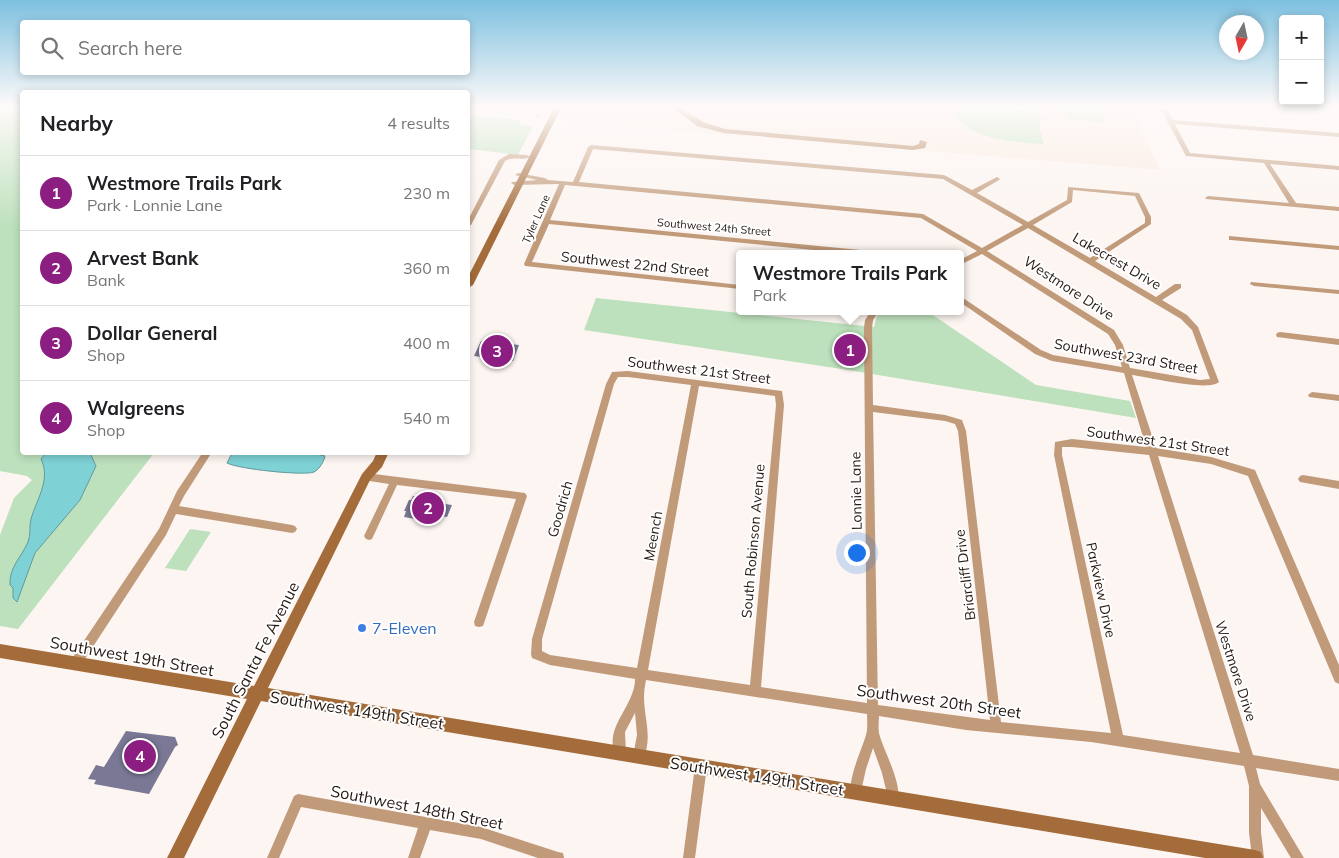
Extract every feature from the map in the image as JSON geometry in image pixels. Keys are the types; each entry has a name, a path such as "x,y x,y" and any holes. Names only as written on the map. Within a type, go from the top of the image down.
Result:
{"street":[{"path":"470,281 532,146"},
{"path":"470,268 537,146"},
{"path":"891,146 913,148 922,146"},
{"path":"1183,146 1188,155 1339,168"},
{"name":"Lakecrest Drive","path":"575,184 591,147 934,175 948,178 1184,317 1193,326 1214,382"},
{"path":"470,221 502,160 509,156 527,157"},
{"path":"1266,162 1294,205"},
{"name":"Westmore Drive","path":"518,179 917,214 932,220 1111,332 1119,344 1255,786 1298,858"},
{"path":"973,192 997,179"},
{"name":"Tyler Lane","path":"528,264 563,183"},
{"path":"964,261 1070,201 1070,188 1137,194 1148,217 1148,224 1090,261"},
{"path":"1208,198 1339,209"},
{"name":"Southwest 24th Street","path":"546,222 839,250"},
{"path":"1230,238 1339,248"},
{"name":"Southwest 22nd Street","path":"528,264 736,287"},
{"path":"1254,284 1339,292"},
{"path":"1156,300 1178,286"},
{"name":"Southwest 23rd Street","path":"964,301 1045,355 1066,362 1200,383 1214,382"},
{"name":"Lonnie Lane","path":"856,792 860,769 874,732 875,710 868,324 873,315"},
{"path":"1280,335 1339,342"},
{"name":"Southwest 21st Street","path":"615,374 696,382 779,394"},
{"name":"Goodrich","path":"536,654 540,630 610,384 615,374"},
{"name":"Meench","path":"620,753 619,731 638,695 696,382"},
{"name":"South Robinson Avenue","path":"755,692 780,405 779,394"},
{"path":"1312,395 1339,398"},
{"name":"Briarcliff Drive","path":"869,408 945,418 959,422 962,431 996,726"},
{"name":"Southwest 21st Street","path":"1058,444 1072,443 1214,460 1234,465 1252,473 1339,678"},
{"name":"Parkview Drive","path":"1058,444 1058,455 1118,741"},
{"path":"75,664 163,532 180,494 206,455"},
{"name":"South Santa Fe Avenue","path":"366,477 366,469 373,455"},
{"name":"South Santa Fe Avenue","path":"175,858 366,477 378,464 382,455"},
{"path":"366,477 522,496 479,622"},
{"path":"1304,479 1339,485"},
{"path":"369,536 396,480"},
{"path":"173,509 292,529"},
{"name":"Southwest 19th Street","path":"0,652 258,694"},
{"name":"Southwest 20th Street","path":"536,654 550,660 966,724 1118,741 1339,775"},
{"name":"Southwest 149th Street","path":"258,694 701,766 1238,857 1257,858"},
{"name":"Meench","path":"638,695 643,735 639,756"},
{"name":"Lonnie Lane","path":"874,732 888,773 893,798"},
{"path":"689,858 701,766"},
{"name":"Westmore Drive","path":"1255,786 1254,832 1257,858"},
{"path":"273,858 298,800"},
{"name":"Southwest 148th Street","path":"298,800 496,837 558,858"},
{"path":"414,858 426,824"}],"shaded area":[{"path":"866,146 1149,146 1160,170"}],"green space":[{"path":"0,146 20,146 20,455 152,455 18,629 0,626 0,535 14,498 32,480 27,476 0,471"},
{"path":"470,146 523,146 518,155 471,149 470,151"},
{"path":"596,298 736,313 736,315 759,315 874,327 878,315 933,315 1036,385 1130,401 1136,418 848,370 584,330"},
{"path":"190,529 211,532 186,571 165,568"}],"water":[{"path":"44,455 91,455 96,466 80,500 35,553 17,602 13,598 13,588 10,585 11,573 29,539 31,519 44,482 44,467 41,459"},
{"path":"231,455 325,456 318,469 308,473 244,468 227,463"}],"building":[{"path":"481,341 519,345 513,361 474,356"},
{"path":"413,496 432,498 431,502 452,505 447,517 424,514 421,520 404,517 406,511 404,511"},
{"path":"126,731 175,737 178,745 175,747 149,794 94,784 96,780 88,779 96,765 104,767"}],"place":[{"name":"Westmore Trails Park","path":"850,350"},
{"name":"Dollar General","path":"497,351"},
{"name":"Arvest Bank","path":"428,508"},
{"name":"7-Eleven","path":"362,628"},
{"name":"Walgreens","path":"140,756"}]}
